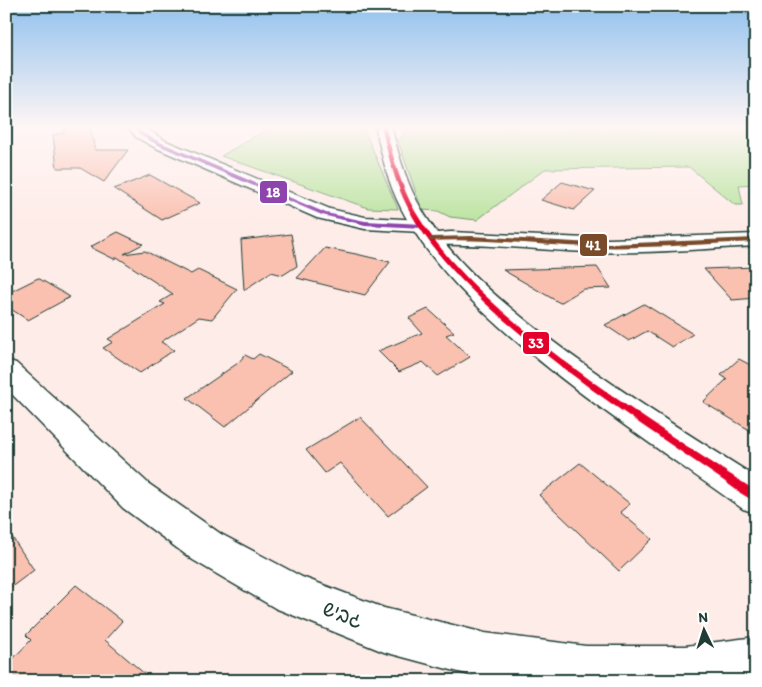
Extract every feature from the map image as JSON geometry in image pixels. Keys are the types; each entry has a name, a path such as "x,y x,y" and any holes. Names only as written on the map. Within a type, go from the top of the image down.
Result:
{"street":[{"path":"195,159 315,212 365,224 427,232 566,244 614,245 756,240"},
{"path":"392,159 397,178 406,198 427,232 470,284 501,314 553,358 626,412 756,497"},
{"name":"גביש","path":"6,370 136,496 207,547 290,593 384,630 484,656 586,669 685,669 756,660"}],"green space":[{"path":"230,159 377,159 398,209 368,208"},
{"path":"404,159 756,159 756,184 739,185 743,205 735,205 689,167 545,169 477,220 450,217 438,211 422,210"}],"building":[{"path":"56,159 121,159 104,182 80,168 57,168"},
{"path":"150,175 200,203 162,220 114,189"},
{"path":"562,182 595,191 574,210 541,200"},
{"path":"118,232 143,244 124,254 145,251 191,274 198,270 237,289 212,319 199,317 161,342 174,350 140,373 103,348 113,342 108,339 165,304 160,302 173,294 117,257 114,259 90,247"},
{"path":"291,234 297,266 283,275 271,272 244,290 241,240"},
{"path":"325,248 390,262 365,295 297,278"},
{"path":"597,267 611,288 583,289 560,303 503,270"},
{"path":"756,267 756,298 732,300 704,269"},
{"path":"38,278 70,297 28,320 6,306 6,294"},
{"path":"644,304 693,334 672,347 647,331 629,341 605,325"},
{"path":"428,309 454,332 446,335 470,357 438,376 423,362 399,372 378,351 422,333 409,318"},
{"path":"259,354 292,371 225,427 187,398 238,363 245,355 253,359"},
{"path":"739,359 756,368 756,434 703,402 727,379 721,375"},
{"path":"360,417 427,487 388,516 340,463 325,473 306,450"},
{"path":"580,463 630,504 620,512 652,539 619,571 539,495"},
{"path":"6,528 34,570 6,591"},
{"path":"76,585 122,621 105,640 153,681 6,681 6,666 31,640 26,635"}],"transit line":[{"name":"18","path":"195,159 324,214 365,223 422,226"},
{"name":"33","path":"392,159 406,198 418,220 453,266 494,308 580,377 756,497"},
{"name":"41","path":"431,239 490,239 609,245 756,240"}]}
